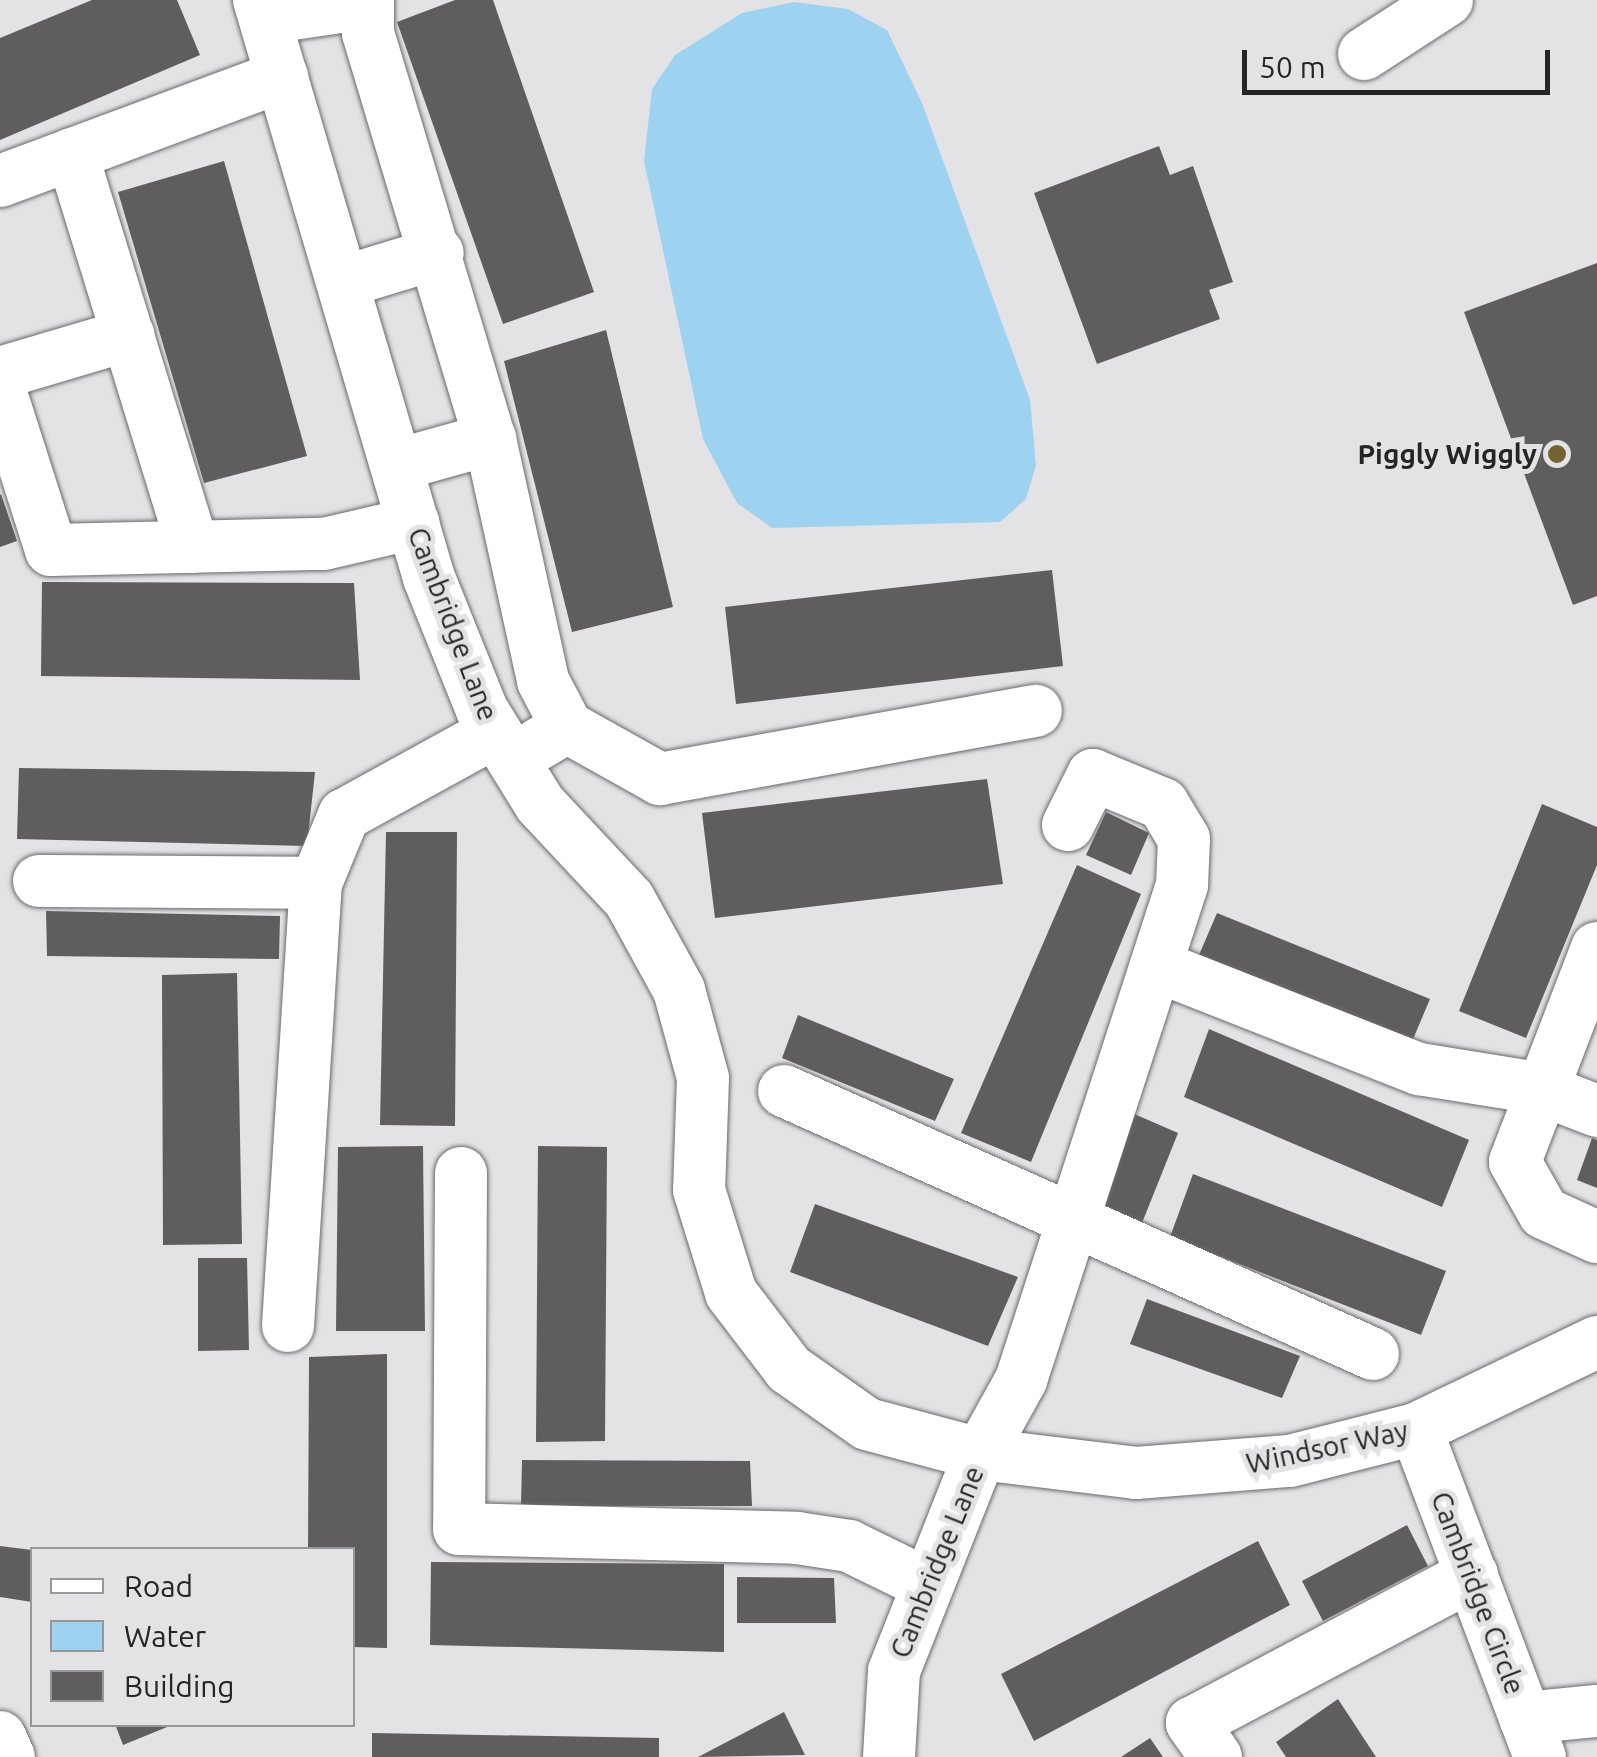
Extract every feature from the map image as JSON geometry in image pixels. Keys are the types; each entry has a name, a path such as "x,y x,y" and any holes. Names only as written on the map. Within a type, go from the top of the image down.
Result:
{"street":[{"path":"1364,54 1447,0"},
{"path":"262,9 368,2 368,33 438,253 490,439 543,681 568,727 660,779 1036,711"},
{"name":"Cambridge Lane","path":"262,9 414,523 504,746 540,804 629,899 679,990 703,1078 699,1190 730,1293 789,1369 867,1424 980,1454 894,1671 889,1757"},
{"path":"0,181 282,76"},
{"path":"72,154 193,547"},
{"path":"343,282 438,253"},
{"path":"0,373 128,335"},
{"path":"0,390 51,550 324,544 414,523"},
{"path":"397,466 490,439"},
{"path":"288,1326 316,883 344,815 504,746 568,727"},
{"path":"980,1454 1022,1380 1069,1218 1157,966 1184,854 1163,804 1093,775 1068,825"},
{"path":"39,881 316,883"},
{"path":"1597,948 1517,1138 1526,1194 1597,1236"},
{"path":"1157,966 1419,1070 1538,1088 1597,1111"},
{"path":"784,1091 1373,1354"},
{"path":"461,1173 459,1530 797,1538 850,1546 927,1584"},
{"name":"Windsor Way","path":"980,1454 1136,1472 1214,1469 1416,1429 1597,1342"},
{"name":"Cambridge Circle","path":"1416,1429 1532,1737"},
{"path":"1216,1757 1192,1723 1472,1575"},
{"path":"1532,1737 1597,1711"},
{"path":"0,1737 9,1757"}],"water":[{"path":"794,2 848,9 887,30 922,103 1030,400 1036,465 1026,499 1000,522 772,528 737,503 703,439 644,161 652,89 675,55 742,13"}],"building":[{"path":"92,0 177,0 200,55 0,140 0,38"},
{"path":"455,0 493,0 594,292 503,324 397,22"},
{"path":"1159,146 1170,175 1193,166 1233,282 1209,290 1220,319 1097,364 1034,193"},
{"path":"224,161 307,456 204,483 118,192"},
{"name":"Piggly Wiggly","path":"1597,263 1597,596 1573,605 1464,312"},
{"path":"606,330 673,607 572,632 504,361"},
{"path":"0,495 17,541 0,547"},
{"path":"1052,570 1063,666 736,704 725,607"},
{"path":"42,582 354,583 360,680 41,676"},
{"path":"19,768 315,772 307,846 17,839"},
{"path":"987,779 1003,884 715,918 702,813"},
{"path":"1542,804 1597,827 1597,865 1526,1038 1459,1011"},
{"path":"1106,812 1149,833 1131,875 1086,855"},
{"path":"386,832 457,832 455,1126 380,1125"},
{"path":"1077,865 1141,894 1031,1162 961,1133"},
{"path":"46,911 280,916 279,959 47,956"},
{"path":"1217,913 1430,999 1411,1044 1199,955"},
{"path":"237,973 242,1244 163,1245 162,975"},
{"path":"798,1015 954,1079 935,1121 782,1058"},
{"path":"1209,1029 1469,1140 1442,1207 1184,1097"},
{"path":"1132,1113 1178,1133 1142,1223 1095,1203"},
{"path":"1592,1138 1597,1140 1597,1188 1577,1180"},
{"path":"423,1146 425,1331 336,1331 338,1147"},
{"path":"538,1146 607,1147 605,1441 536,1442"},
{"path":"1193,1174 1446,1271 1421,1335 1170,1237"},
{"path":"815,1204 1018,1277 988,1346 790,1272"},
{"path":"198,1258 247,1258 249,1350 198,1351"},
{"path":"1147,1299 1300,1356 1282,1398 1130,1344"},
{"path":"387,1354 387,1648 355,1647 355,1547 308,1547 309,1357"},
{"path":"522,1460 750,1461 752,1506 521,1506"},
{"path":"1407,1525 1428,1566 1323,1621 1302,1581"},
{"path":"1258,1541 1290,1605 1034,1741 1001,1674"},
{"path":"0,1546 30,1550 30,1602 0,1597"},
{"path":"431,1562 724,1564 724,1652 430,1645"},
{"path":"737,1577 834,1578 836,1623 737,1623"},
{"path":"1338,1699 1376,1757 1286,1757 1276,1742"},
{"path":"784,1712 805,1755 698,1757"},
{"path":"116,1727 167,1727 123,1745"},
{"path":"372,1733 659,1738 659,1757 372,1757"},
{"path":"1150,1738 1163,1757 1121,1757"}],"place":[{"name":"Piggly Wiggly","path":"1557,454"}]}
